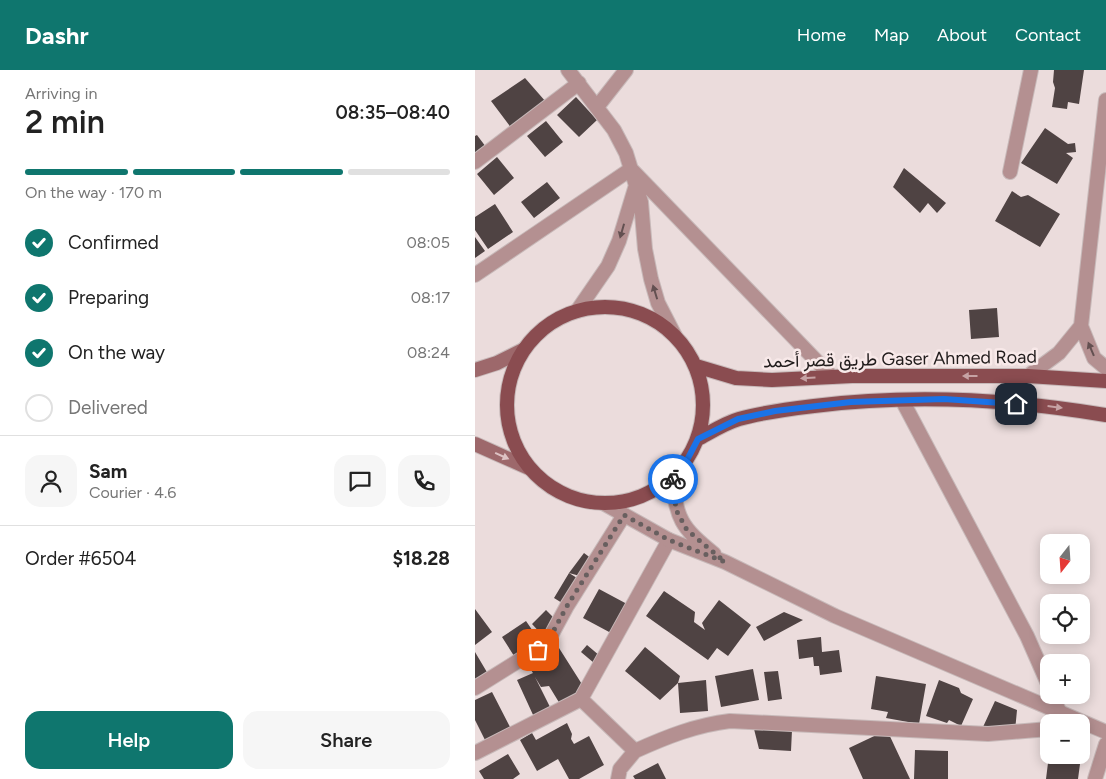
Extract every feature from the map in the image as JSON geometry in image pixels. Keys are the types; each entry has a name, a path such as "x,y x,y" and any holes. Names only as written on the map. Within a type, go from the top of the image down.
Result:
{"main road":[{"path":"603,307 630,310 654,320 675,336 695,366 702,390 703,406 698,439 687,460 672,477 652,492 628,501 603,503 582,501 562,494 544,483 529,468 515,446 508,423 506,397 511,372 523,350 544,328 556,320 577,310 603,307"},
{"path":"475,370 497,363 523,350"},
{"name":"طريق قصر أحمد Gaser Ahmed Road","path":"695,366 736,378 772,380 833,377 1028,376 1106,381"},
{"path":"698,439 738,419 775,411 851,402 944,399 1052,406 1106,415"},
{"path":"475,444 529,468"}],"street":[{"path":"569,70 614,130 626,153 641,202 645,249 651,279 658,303 675,336"},
{"path":"597,107 626,70"},
{"path":"1010,172 1031,70"},
{"path":"475,162 579,83"},
{"path":"1106,100 1081,326 1094,358 1106,368"},
{"path":"475,275 631,169"},
{"path":"631,169 833,377"},
{"path":"577,310 608,266 636,185"},
{"path":"1028,376 1059,353 1081,326"},
{"path":"902,400 1027,636 1040,666"},
{"path":"672,477 676,510 687,530 725,562"},
{"path":"603,503 669,540 725,562 835,616 1059,713"},
{"path":"475,688 547,643 567,606 624,515"},
{"path":"475,753 581,699 669,540"},
{"path":"581,699 635,751"},
{"path":"1056,704 1059,713"},
{"path":"618,779 620,769 635,751 677,733 707,724 730,721 988,734 1040,730"},
{"path":"1090,726 1106,732"},
{"path":"1095,779 1106,744"}],"building":[{"path":"1054,70 1084,70 1079,104 1068,102 1067,109 1052,107 1055,88 1053,82"},
{"path":"525,78 546,102 512,129 491,101"},
{"path":"576,97 597,120 579,137 557,115"},
{"path":"546,121 563,142 545,157 527,136"},
{"path":"1045,128 1068,144 1075,143 1076,152 1066,153 1073,158 1057,184 1021,163"},
{"path":"477,135 486,147 475,156 475,136"},
{"path":"497,157 514,178 494,195 477,174"},
{"path":"904,168 946,203 937,213 928,203 920,213 893,187"},
{"path":"547,182 560,198 534,218 521,202"},
{"path":"1012,191 1021,197 1028,195 1060,214 1040,247 995,221"},
{"path":"495,204 513,232 488,249 475,230 475,217"},
{"path":"475,237 485,251 475,258"},
{"path":"997,308 999,337 971,339 969,310"},
{"path":"584,553 592,559 580,576 569,573"},
{"path":"569,573 577,578 567,606 554,598"},
{"path":"599,589 627,604 611,633 583,618"},
{"path":"664,591 695,612 694,622 705,630 702,623 719,600 751,625 728,656 717,648 708,660 646,616"},
{"path":"475,609 492,632 475,645"},
{"path":"546,610 559,623 544,637 532,624"},
{"path":"784,612 803,620 764,641 756,627"},
{"path":"526,621 541,643 516,659 502,637"},
{"path":"821,637 822,652 839,650 842,672 820,675 819,666 814,666 813,657 799,659 797,640"},
{"path":"587,645 600,656 594,663 581,652"},
{"path":"645,647 680,676 678,683 660,700 625,671"},
{"path":"559,648 585,689 560,704 549,686 541,687 535,677 551,709 534,717 517,680 533,673 529,667"},
{"path":"475,652 491,679 475,689"},
{"path":"753,669 759,700 721,707 715,676"},
{"path":"778,671 782,699 768,701 764,672"},
{"path":"876,676 926,684 919,724 886,718 888,712 871,709"},
{"path":"706,680 708,711 680,713 678,683"},
{"path":"939,680 959,688 961,693 973,699 961,726 949,720 947,723 926,716"},
{"path":"492,692 510,727 485,740 475,720 475,700"},
{"path":"995,701 1017,710 1015,731 983,727"},
{"path":"567,723 574,744 589,736 604,765 579,779 569,779 558,759 537,771 520,740 532,733 536,740"},
{"path":"754,729 792,730 791,751 759,749"},
{"path":"887,730 910,779 863,779 849,748"},
{"path":"915,750 948,751 948,779 914,779"},
{"path":"508,754 520,774 513,779 484,779 479,771"},
{"path":"658,763 666,779 635,779 633,776"},
{"path":"1048,764 1080,764 1078,779 1046,779"}],"way so far":[{"path":"538,650 547,643 567,606 624,515 669,540 725,562 687,530 676,510 673,479"}],"route":[{"path":"673,479 672,477 687,460 698,439 738,419 775,411 851,402 944,399 1016,404"}]}
